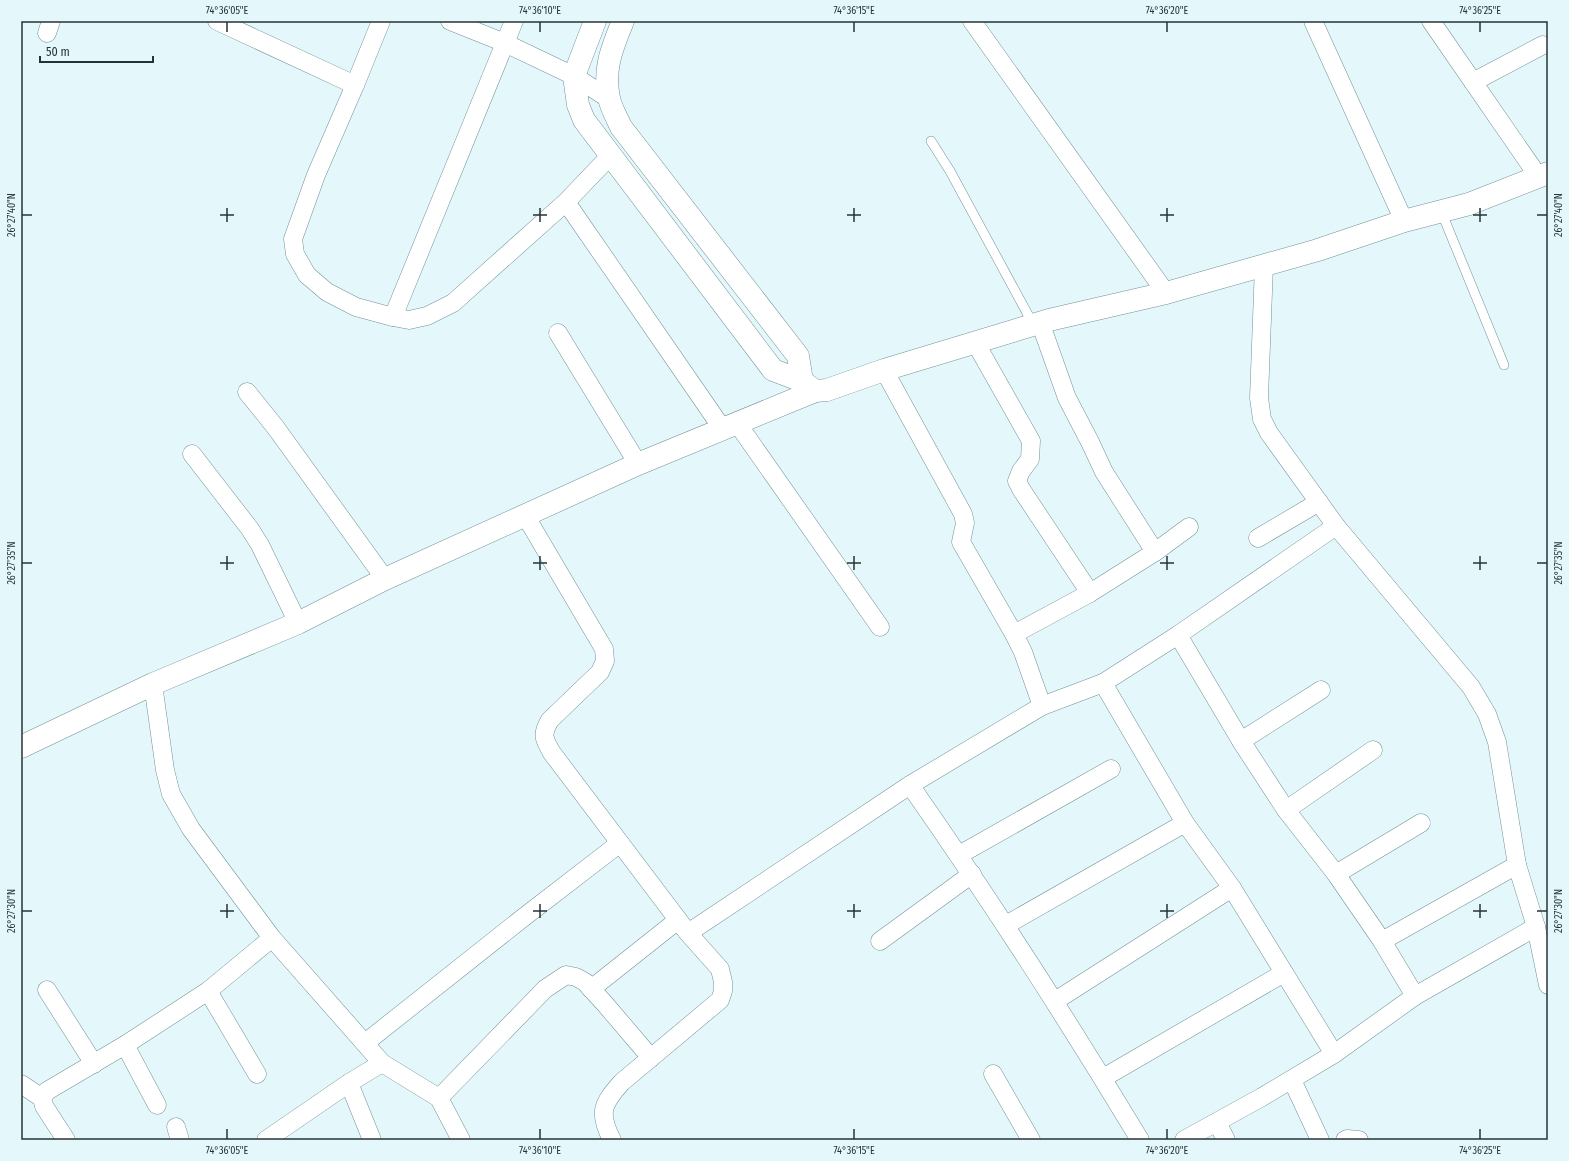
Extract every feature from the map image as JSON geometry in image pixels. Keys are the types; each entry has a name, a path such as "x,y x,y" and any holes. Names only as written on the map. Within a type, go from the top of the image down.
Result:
{"street":[{"path":"217,21 355,85"},
{"path":"381,21 316,174 293,239 295,254 307,275 327,292 356,307 409,320 421,317 453,303 566,202 610,156"},
{"path":"450,21 505,43 574,76 609,99"},
{"path":"393,317 514,21"},
{"path":"595,21 574,76 578,105 584,120 773,370 809,386 827,390 884,370 1037,323 1166,293 1318,250 1404,221 1469,204 1543,175 1474,82 1432,21"},
{"path":"624,21 611,51 607,70 609,99 621,127 798,356 809,386"},
{"path":"972,21 1166,293"},
{"path":"1313,21 1404,221"},
{"path":"1474,82 1542,45"},
{"path":"566,202 730,426 880,627"},
{"path":"1264,265 1259,398 1262,419 1269,433 1336,526 1471,687 1487,714 1497,742 1517,865 1536,927 1548,985"},
{"path":"1037,323 1067,398 1104,472 1155,552"},
{"path":"558,333 638,464"},
{"path":"975,342 1031,441 1030,459 1021,471 1017,481 1020,489 1090,593"},
{"path":"884,370 963,514 965,523 961,542 1023,652 1042,706"},
{"path":"21,747 153,684 298,623 385,579 525,515 638,464 730,426 809,386"},
{"path":"247,392 276,428 385,579"},
{"path":"192,454 250,529 298,623"},
{"path":"1258,538 1319,502"},
{"path":"525,515 604,649 605,661 600,672 550,720 545,729 544,739 552,753 683,927 720,969 724,982 720,1000 622,1082 611,1094 605,1105 603,1114 604,1124 612,1140"},
{"path":"591,988 683,927 910,785 1042,706 1103,683 1178,635 1336,526"},
{"path":"1014,634 1090,593 1155,552 1189,527"},
{"path":"1178,635 1241,741 1286,810 1336,874 1382,941 1415,996"},
{"path":"1103,683 1185,823 1232,888 1334,1054"},
{"path":"153,684 165,770 171,794 191,829 272,938 382,1064 439,1098 461,1140"},
{"path":"1241,741 1321,690"},
{"path":"1286,810 1373,750"},
{"path":"959,855 1110,769"},
{"path":"910,785 1006,925 1103,1078 1140,1140"},
{"path":"1006,925 1185,823"},
{"path":"1336,874 1421,823"},
{"path":"365,1043 620,843"},
{"path":"1382,941 1517,865"},
{"path":"880,941 972,874"},
{"path":"1055,1001 1232,888"},
{"path":"1184,1140 1292,1080 1334,1054 1415,996 1536,927"},
{"path":"42,1098 46,1091 125,1045 208,991 272,938"},
{"path":"1103,1078 1284,973"},
{"path":"439,1098 545,989 566,975 581,980 591,988 651,1058"},
{"path":"47,990 94,1064"},
{"path":"208,991 257,1074"},
{"path":"125,1045 157,1105"},
{"path":"266,1140 349,1083 382,1064"},
{"path":"993,1074 1031,1140"},
{"path":"1292,1080 1320,1140"},
{"path":"349,1083 372,1140"},
{"path":"21,1084 42,1098 44,1106 66,1140"},
{"path":"1218,1122 1226,1140"},
{"path":"1345,1140 1359,1140"}],"lane":[{"path":"931,141 950,171 1037,323"},
{"path":"1441,211 1504,365"}]}
